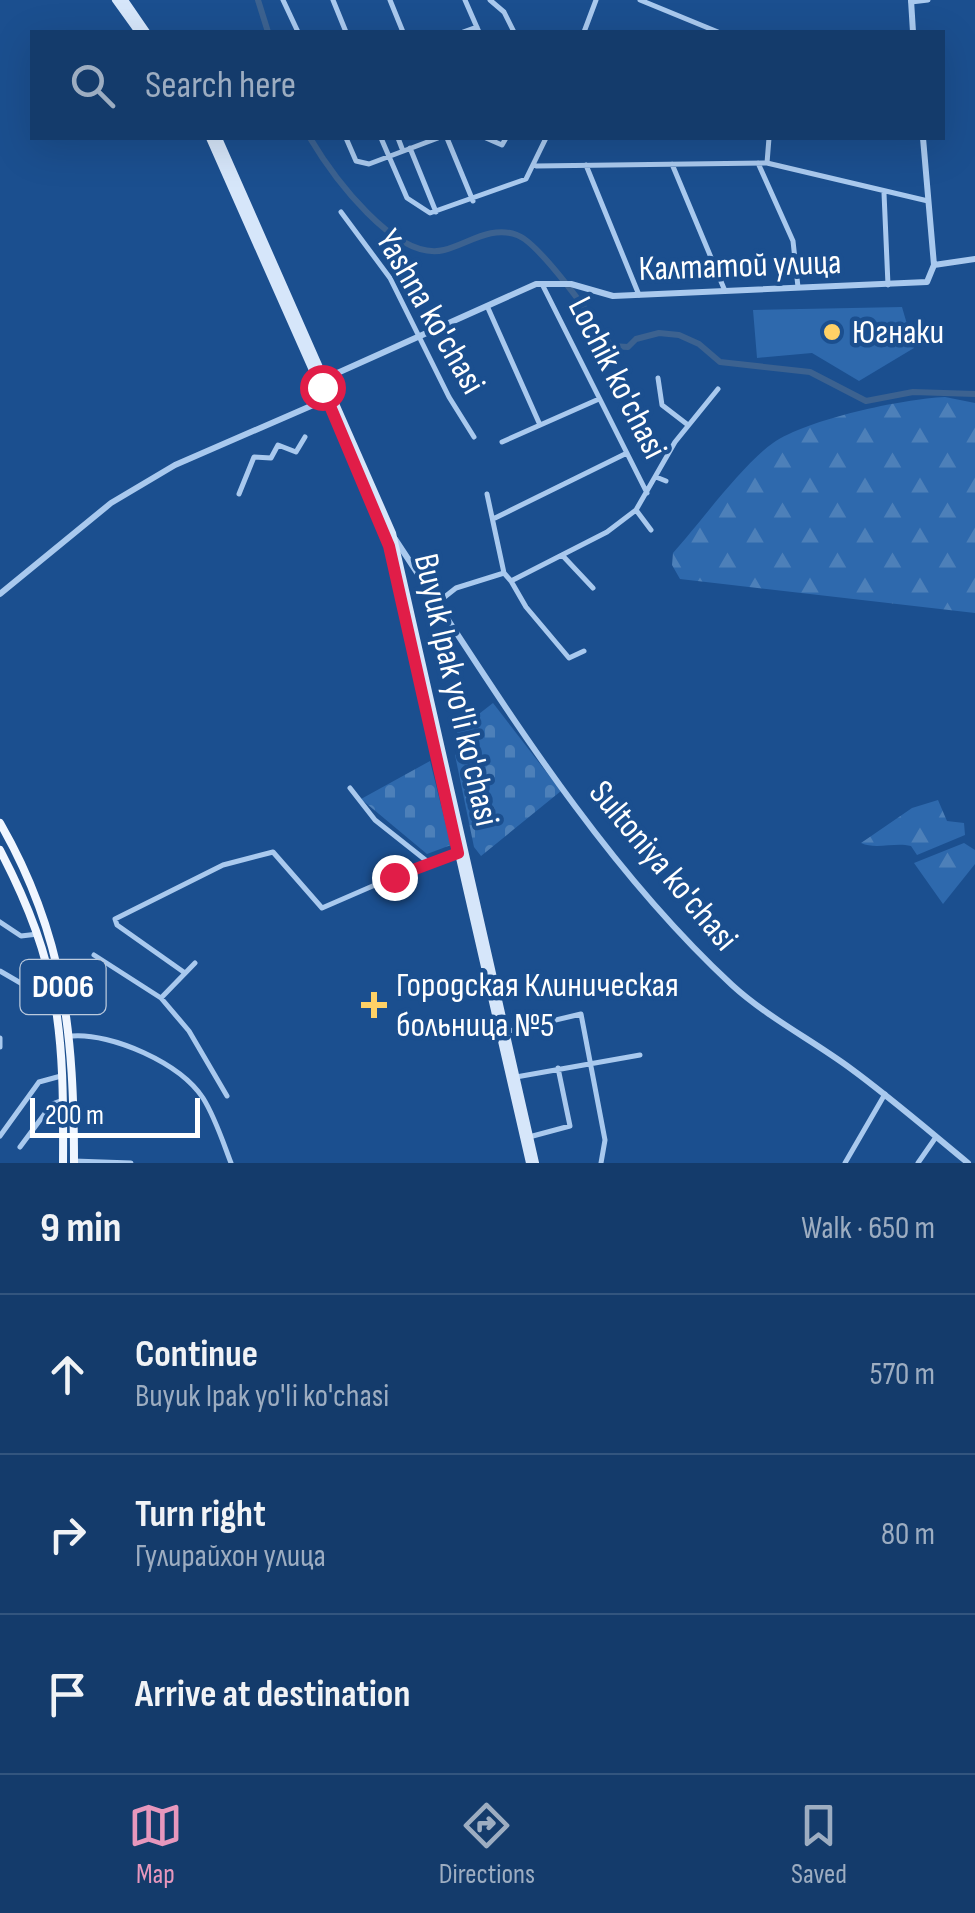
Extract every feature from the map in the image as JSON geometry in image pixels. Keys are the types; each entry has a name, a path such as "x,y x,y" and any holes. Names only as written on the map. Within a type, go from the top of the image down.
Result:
{"main road":[{"path":"120,0 137,30"},
{"path":"120,0 144,30"},
{"name":"Buyuk Ipak yo'li ko'chasi","path":"215,140 392,533 533,1163"},
{"name":"Buyuk Ipak yo'li ko'chasi","path":"330,398 389,546 533,1163"},
{"name":"D006","path":"0,823 52,937 72,1036 74,1162"},
{"name":"D006","path":"0,850 38,934 60,1018 63,1163"},
{"path":"63,1146 69,1150 74,1145"}],"street":[{"path":"283,0 297,30"},
{"path":"334,0 345,30"},
{"path":"390,0 403,30"},
{"path":"465,0 478,30"},
{"path":"490,0 504,12 513,30"},
{"path":"585,30 596,0"},
{"path":"640,0 713,30"},
{"path":"914,30 911,1 928,0"},
{"path":"347,140 356,160 369,164 433,140"},
{"path":"382,140 408,198 416,207 436,212 526,179 536,166 545,140"},
{"path":"400,140 436,212"},
{"path":"447,140 473,201"},
{"path":"768,163 770,140"},
{"path":"923,140 934,265 975,259"},
{"path":"758,163 793,241 799,290"},
{"path":"536,166 768,163 928,201"},
{"path":"672,164 726,294"},
{"path":"586,165 640,295"},
{"path":"884,193 888,285"},
{"name":"Yashna ko'chasi","path":"341,212 390,278 474,437"},
{"name":"Калтатой улица","path":"322,380 536,284 571,284 613,296 726,294 927,282 934,265"},
{"name":"Lochik ko'chasi","path":"543,286 647,493"},
{"path":"488,308 540,425"},
{"path":"658,378 662,406 688,426"},
{"path":"510,581 636,510 688,426 718,390"},
{"path":"0,594 111,504 174,464 330,398"},
{"path":"502,442 599,399"},
{"path":"239,494 256,456 271,458 278,445 296,452 305,438"},
{"path":"493,519 627,453"},
{"path":"656,477 666,481"},
{"path":"487,494 504,573 526,608 569,658 584,651"},
{"path":"636,510 651,530"},
{"name":"Sultoniya ko'chasi","path":"392,533 520,731 636,881 745,996 885,1094 968,1163"},
{"path":"562,555 573,572 593,588"},
{"path":"437,603 456,588 504,573"},
{"path":"350,788 375,820 428,862"},
{"path":"185,973 116,925 115,919 223,865 272,852 322,908 428,862 462,852"},
{"path":"0,922 21,936 38,934"},
{"path":"94,955 161,998 189,1031 227,1096"},
{"path":"161,998 195,964"},
{"path":"0,971 24,985"},
{"path":"505,1032 581,1014 606,1140 601,1163"},
{"path":"72,1036 108,1040 181,1076 203,1098 231,1163"},
{"path":"0,1038 0,1046"},
{"path":"516,1077 640,1054"},
{"path":"530,1137 570,1126 558,1068"},
{"path":"0,1136 39,1082 64,1076"},
{"path":"845,1163 885,1094"},
{"path":"20,1147 52,1104 64,1100"},
{"path":"918,1163 936,1136"},
{"path":"74,1162 131,1163"}],"green space":[{"name":"Югнаки","path":"902,307 914,348 859,381 812,353 757,358 753,310"},
{"path":"945,397 975,403 975,613 680,579 672,565 673,553 735,480 773,443 809,426 856,412"},
{"path":"493,703 561,791 481,856 474,847 455,755 459,753 457,731"},
{"path":"430,761 451,845 427,854 361,799"},
{"path":"938,800 947,821 964,823 965,835 917,855 911,846 861,843 912,808"},
{"path":"964,843 975,850 975,864 943,904 914,863"}],"waterway":[{"path":"258,0 267,30"},
{"path":"311,140 349,193 405,243 425,250 444,250 498,232 527,241 567,285 611,346 628,347 636,339 659,333 679,335 699,344 720,362 810,372 866,401 913,392 975,394"}],"place":[{"name":"Югнаки","path":"832,332"},
{"name":"Городская Клиническая больница №5","path":"374,1005"}],"route":[{"path":"322,387 386,535 458,853 394,877"}]}
